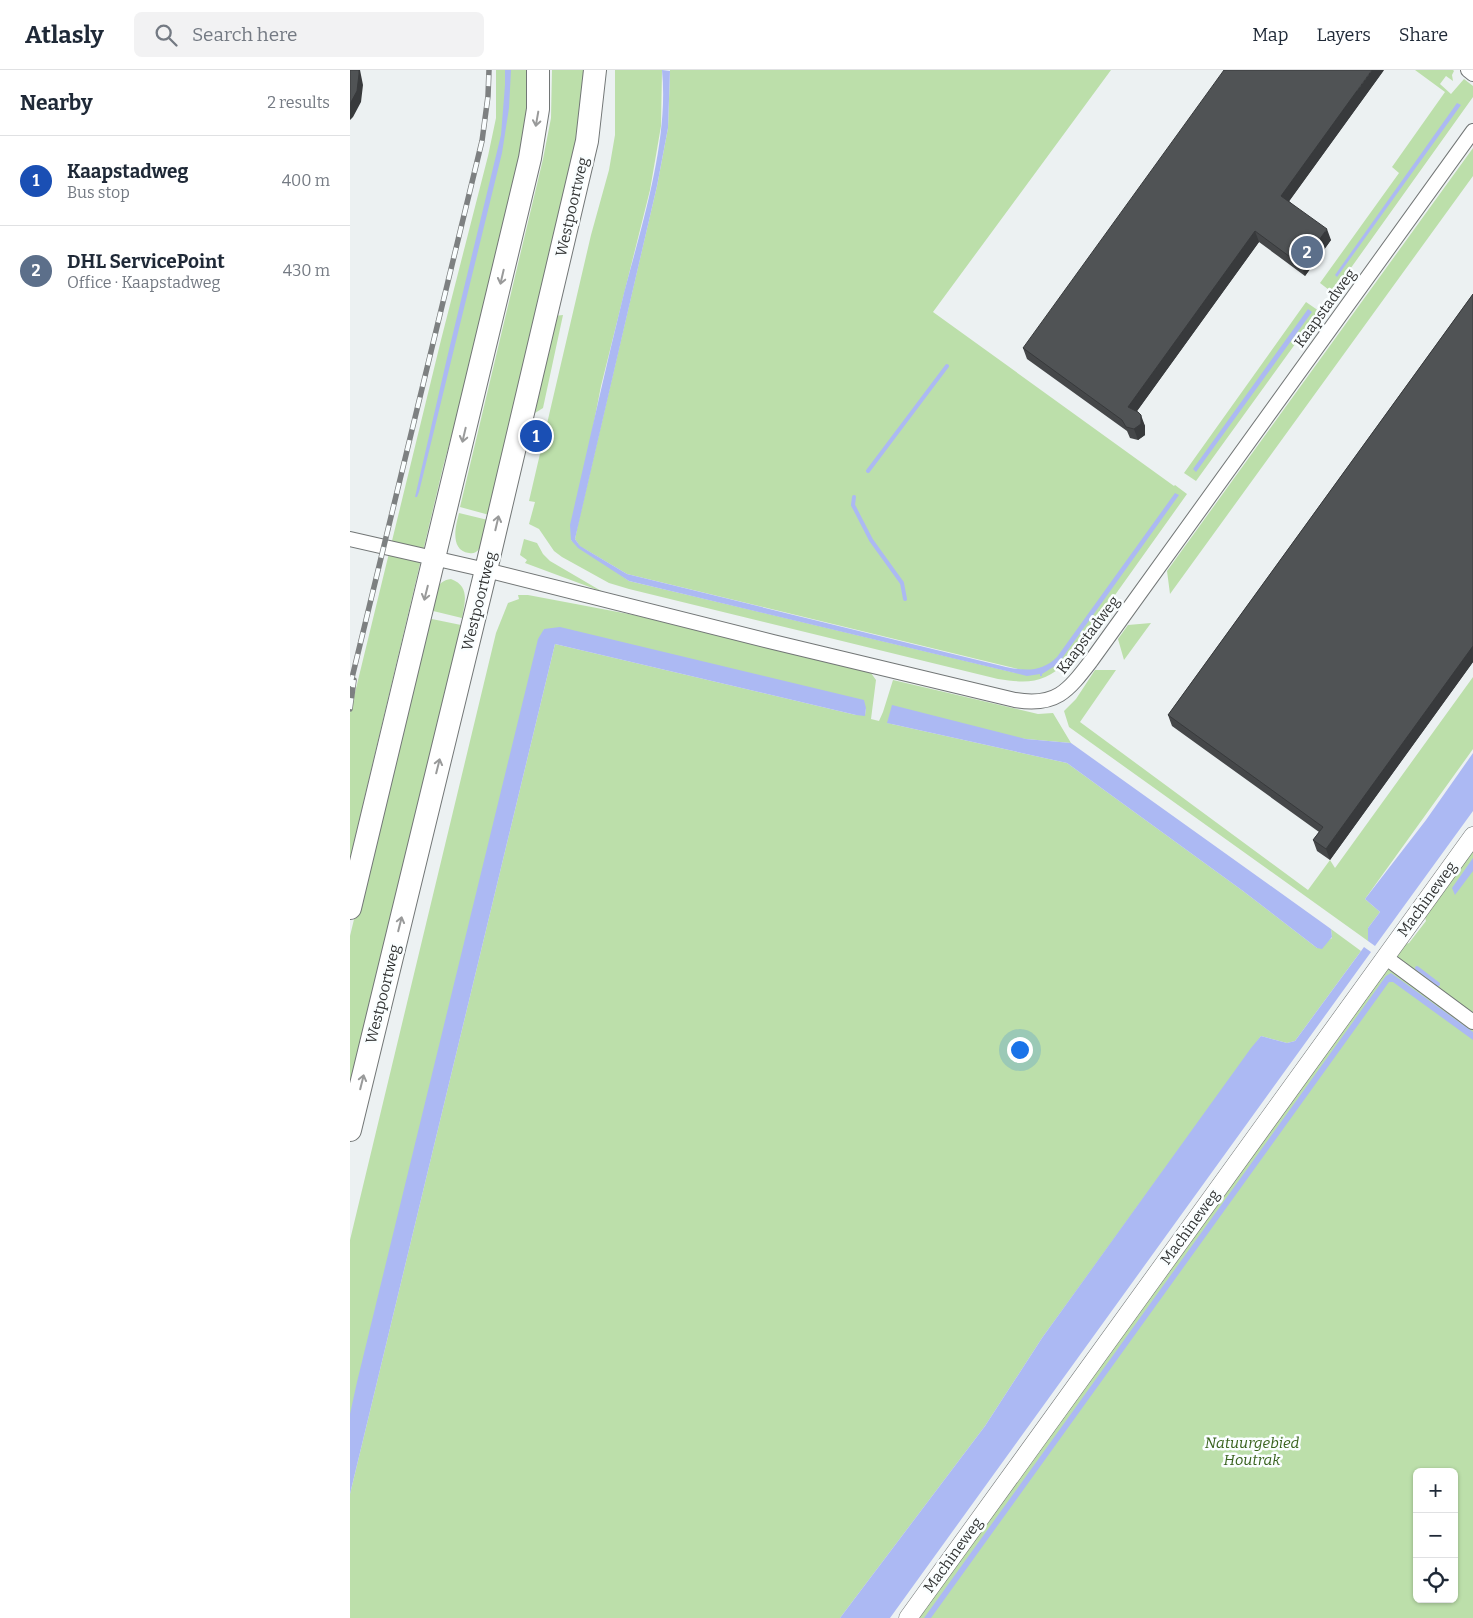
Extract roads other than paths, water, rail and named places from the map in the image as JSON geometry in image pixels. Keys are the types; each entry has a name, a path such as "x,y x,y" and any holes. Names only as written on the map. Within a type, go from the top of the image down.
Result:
{"main road":[{"path":"350,908 530,158 538,109 538,70"},
{"name":"Westpoortweg","path":"350,1130 496,573 587,140 595,70"}],"street":[{"path":"1468,70 1473,74"},
{"name":"Kaapstadweg","path":"350,539 435,558 1015,700 1035,702 1052,699 1069,688 1091,661 1473,131"},
{"name":"Machineweg","path":"908,1618 1473,836"},
{"path":"1385,958 1473,1022"}],"water":[{"path":"505,70 511,70 509,108 502,153 419,492 417,497 415,497 501,135"},
{"path":"662,70 670,71 668,128 657,186 575,539 580,546 627,574 1006,667 1033,669 1046,665 1057,657 1175,493 1179,495 1058,664 1042,674 1042,676 1040,674 1027,676 629,581 578,548 571,540 570,525 658,154 662,125"},
{"path":"1457,103 1461,105 1337,277 1335,275"},
{"path":"1308,309 1312,312 1196,472 1193,469"},
{"path":"560,627 864,700 865,716 555,644 350,1494 350,1414 357,1382 538,639 544,629"},
{"path":"892,705 1026,739 1071,743 1331,929 1332,937 1322,949 1317,948 1243,891 1067,763 887,723"},
{"path":"1473,753 1473,811 1375,946 1368,941 1368,928 1380,912 1365,899 1426,820"},
{"path":"1473,858 1473,871 1455,895 1452,888"},
{"path":"1364,947 1371,952 890,1618 840,1618 985,1426 1042,1338 1251,1048 1261,1036 1287,1043 1295,1041"},
{"path":"1391,973 1473,1032 1473,1040 1393,982 1389,982 931,1618 924,1618 1386,976"}],"waterway":[{"path":"868,471 947,366"},
{"path":"854,497 853,505 871,540 902,583 905,599"},
{"path":"1417,968 1438,984"}],"railway":[{"path":"350,686 482,141 488,96 489,70"},
{"path":"350,709 354,680"}],"place":[{"name":"DHL ServicePoint","path":"1307,252"},
{"name":"Kaapstadweg","path":"536,436"}],"park label":[{"name":"Natuurgebied Houtrak","path":"1252,1452"}]}
